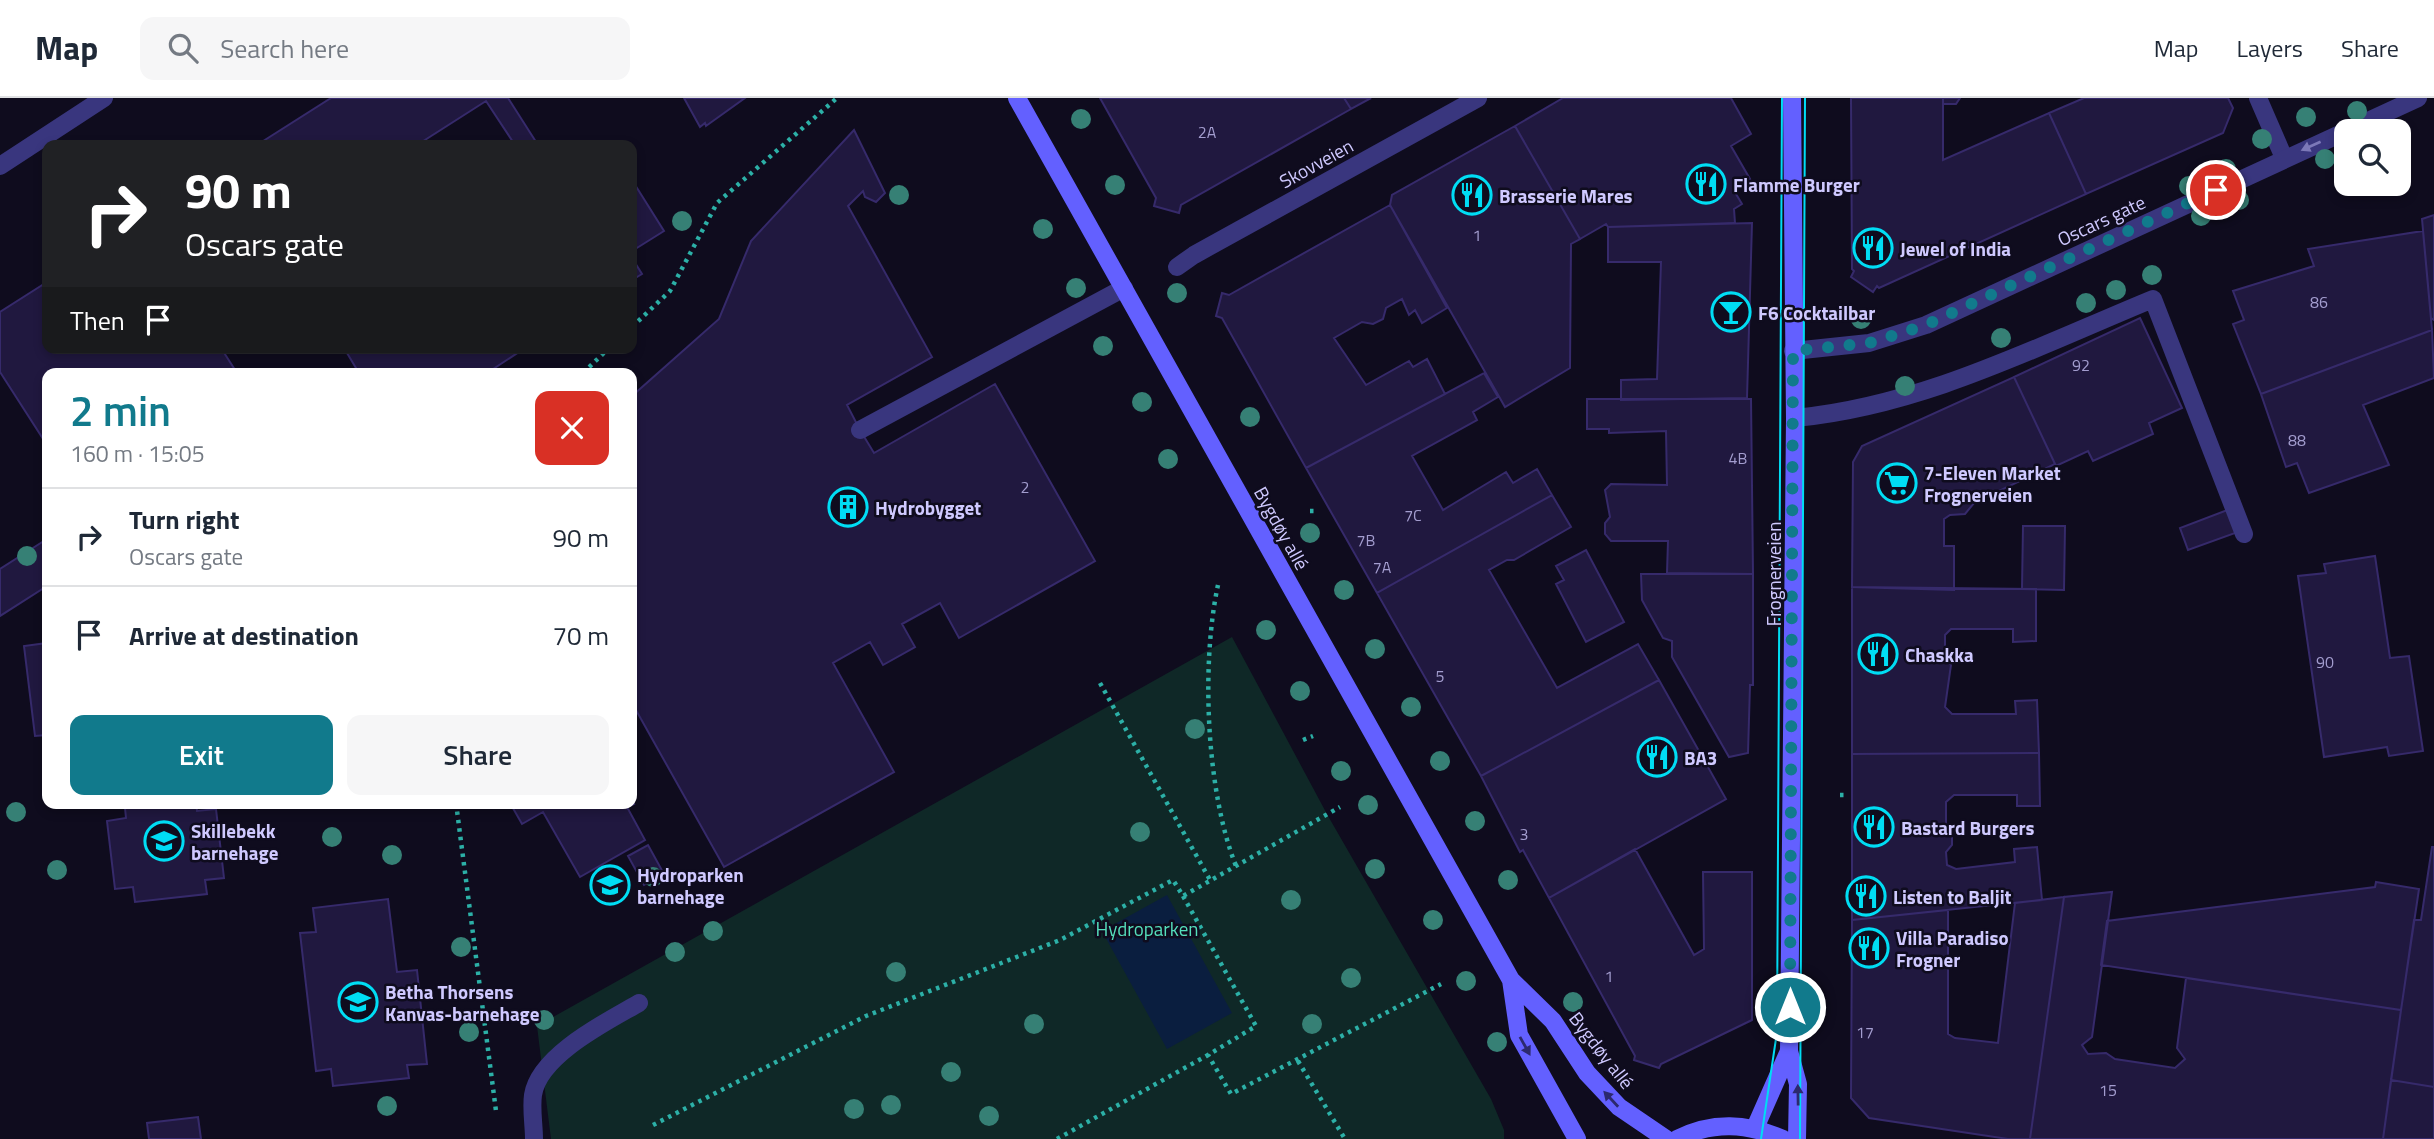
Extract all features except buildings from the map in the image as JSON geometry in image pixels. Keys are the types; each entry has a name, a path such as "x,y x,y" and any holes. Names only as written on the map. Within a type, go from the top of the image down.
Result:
{"main road":[{"name":"Bygdøy allé","path":"1017,98 1510,980 1553,1021 1587,1073 1619,1107 1666,1139"},
{"name":"Frognerveien","path":"1792,98 1795,418 1789,1051 1798,1084 1797,1139"},
{"name":"Bygdøy allé","path":"1510,980 1519,1035 1577,1139"},
{"name":"Frognerveien","path":"1755,1128 1789,1051"},
{"path":"1678,1139 1712,1126 1734,1125 1755,1128 1783,1139"}],"street":[{"path":"0,166 104,98"},
{"name":"Skovveien","path":"1177,267 1194,255 1478,98"},
{"path":"2258,98 2284,158"},
{"name":"Oscars gate","path":"1793,351 1869,343 1926,325 2418,98"},
{"path":"860,430 1124,288"},
{"path":"1795,418 1873,407 1945,385 2152,299 2244,534"},
{"path":"534,1139 533,1092 552,1062 576,1040 639,1003"}],"path":[{"path":"637,322 670,291 717,203 837,98"},
{"path":"588,368 603,354"},
{"path":"1218,585 1211,615 1208,688 1224,836 1236,866"},
{"path":"1100,683 1210,880"},
{"path":"1303,740 1313,736"},
{"path":"1183,897 1340,807"},
{"path":"457,809 498,1125"},
{"path":"653,1125 866,1016 1060,940 1173,880 1256,1026 1057,1139"},
{"path":"1208,1055 1231,1094 1441,984"},
{"path":"1298,1061 1345,1139"}],"green space":[{"name":"Hydroparken","path":"1232,637 1328,816 1491,1099 1504,1130 1504,1139 551,1139 537,1026"}],"water":[{"path":"1167,895 1232,1013 1167,1049 1102,931"}],"tram line":[{"path":"1761,1139 1777,1032 1782,98"},
{"path":"1800,1139 1805,98"}],"place":[{"name":"Flamme Burger","path":"1706,184"},
{"name":"Brasserie Mares","path":"1472,195"},
{"name":"Jewel of India","path":"1873,248"},
{"name":"F6 Cocktailbar","path":"1731,312"},
{"name":"7-Eleven Market Frognerveien","path":"1897,483"},
{"name":"Hydrobygget","path":"848,507"},
{"name":"Chaskka","path":"1878,654"},
{"name":"BA3","path":"1657,757"},
{"name":"Bastard Burgers","path":"1874,827"},
{"name":"Skillebekk barnehage","path":"164,841"},
{"name":"Hydroparken barnehage","path":"610,885"},
{"name":"Listen to Baljit","path":"1866,896"},
{"name":"Villa Paradiso Frogner","path":"1869,948"},
{"name":"Betha Thorsens Kanvas-barnehage","path":"358,1002"}],"route":[{"path":"1790,1007 1795,418 1793,351 1869,343 1926,325 2216,190"}]}
